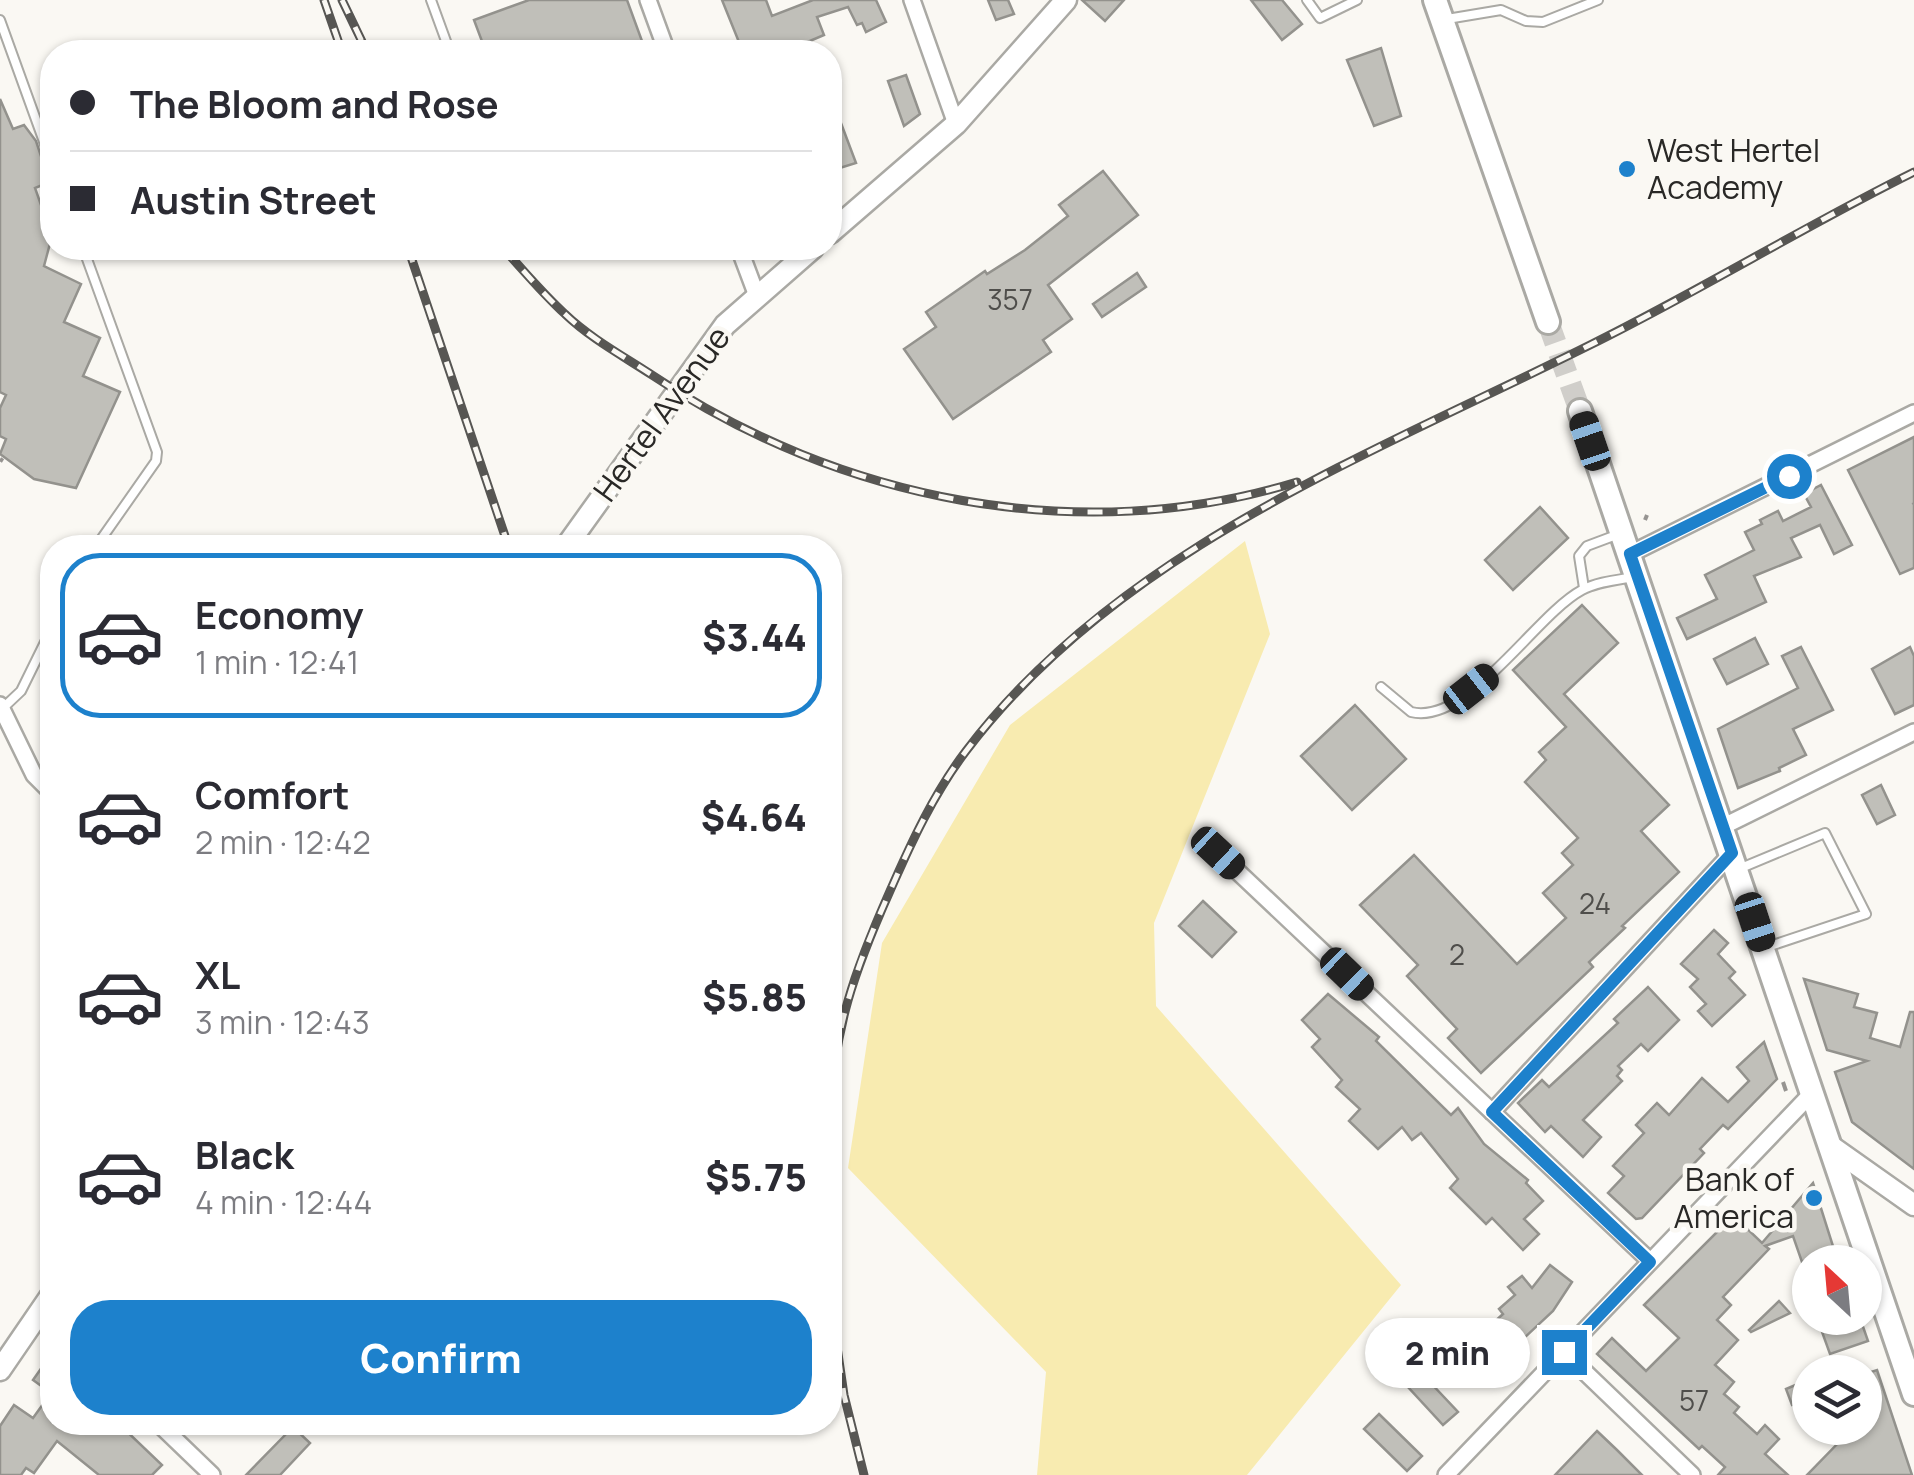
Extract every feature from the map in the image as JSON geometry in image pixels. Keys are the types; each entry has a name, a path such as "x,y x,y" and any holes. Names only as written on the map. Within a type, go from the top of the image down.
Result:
{"main road":[{"path":"1439,10 1548,322"},
{"path":"1580,410 1914,1394"}],"street":[{"path":"648,0 663,40"},
{"path":"912,0 956,124"},
{"path":"842,222 956,124 1066,0"},
{"path":"743,260 756,296"},
{"name":"Hertel Avenue","path":"574,535 681,380 725,325 799,260"},
{"path":"1631,554 1914,413"},
{"path":"1,707 6,735 40,781"},
{"path":"1722,828 1914,732"},
{"path":"1218,853 1650,1262"},
{"path":"1492,1112 1734,861"},
{"path":"1446,1475 1812,1092"},
{"path":"1829,1145 1914,1205"},
{"path":"0,1370 40,1321"},
{"path":"1564,1352 1692,1475"},
{"path":"170,1435 212,1475"}],"lane":[{"path":"432,0 446,40"},
{"path":"1307,0 1320,18 1357,0"},
{"path":"1497,0 1502,10"},
{"path":"1439,10 1502,10 1526,21 1542,22 1598,0"},
{"path":"0,20 40,131"},
{"path":"87,260 158,452 156,461 104,535"},
{"path":"1584,588 1579,556 1587,546 1631,554"},
{"path":"1381,687 1410,712 1438,712 1492,672 1584,588 1631,554"},
{"path":"1,707 21,692 40,653"},
{"path":"1734,861 1825,833 1866,914 1764,948"}],"path":[{"path":"1784,1082 1786,1091"}],"shaded area":[{"path":"1245,541 1270,634 1154,923 1156,1006 1401,1285 1247,1475 1037,1475 1046,1372 848,1168 882,943 1010,725"}],"building":[{"path":"529,0 627,0 642,40 482,40 474,20"},
{"path":"722,0 766,0 772,16 813,0 876,0 886,22 866,32 862,23 857,25 848,7 817,17 824,35 812,40 738,40"},
{"path":"988,0 1008,0 1014,14 996,20"},
{"path":"1082,0 1124,0 1105,21"},
{"path":"1251,0 1282,0 1302,24 1282,40"},
{"path":"1381,48 1401,116 1374,126 1347,60"},
{"path":"906,75 920,114 904,126 888,81"},
{"path":"0,99 13,129 24,125 40,153 40,186 35,188 40,202 40,260 46,260 44,266 81,284 64,322 100,338 83,376 120,392 76,488 34,479 0,454 6,439 0,436 0,408 6,395 0,392"},
{"path":"842,126 856,163 842,167"},
{"path":"1103,171 1138,215 1048,285 1072,319 1043,340 1051,352 953,419 904,349 936,327 926,312 985,271 987,274 1025,250 1068,216 1059,205"},
{"path":"1137,273 1146,287 1102,317 1093,304"},
{"path":"1914,437 1914,568 1900,574 1848,470"},
{"path":"1821,485 1852,545 1834,554 1820,525 1791,538 1801,557 1754,576 1766,602 1687,639 1677,618 1717,599 1705,575 1754,550 1745,532 1762,524 1760,520 1778,511 1783,521 1811,507 1804,494"},
{"path":"1540,507 1568,538 1513,590 1485,560"},
{"path":"1582,605 1618,643 1564,694 1669,805 1641,831 1679,872 1589,962 1593,967 1481,1073 1448,1038 1457,1029 1407,976 1418,965 1360,905 1414,855 1517,964 1566,918 1543,893 1573,865 1562,853 1578,838 1525,782 1546,760 1539,752 1566,727 1513,670"},
{"path":"1755,638 1768,664 1727,684 1714,659"},
{"path":"1801,647 1833,710 1793,729 1806,755 1779,768 1780,771 1738,788 1718,729 1798,688 1782,656"},
{"path":"1910,647 1914,656 1914,705 1895,714 1872,669"},
{"path":"1355,705 1406,759 1352,810 1301,756"},
{"path":"1881,785 1895,815 1877,824 1862,795"},
{"path":"1203,901 1236,932 1212,957 1179,926"},
{"path":"1714,930 1728,943 1718,954 1735,972 1729,978 1745,995 1712,1026 1698,1011 1706,1004 1690,987 1698,979 1681,964"},
{"path":"1804,979 1858,994 1854,1007 1877,1013 1870,1038 1900,1047 1910,1012 1914,1012 1914,1169 1852,1122 1835,1072 1867,1061 1827,1050"},
{"path":"1648,987 1679,1020 1648,1051 1641,1044 1618,1066 1622,1070 1617,1076 1622,1081 1583,1120 1601,1137 1583,1157 1551,1126 1545,1132 1518,1103 1542,1080 1549,1087 1618,1023 1614,1019"},
{"path":"1328,994 1379,1037 1376,1041 1451,1115 1458,1108 1484,1144 1528,1180 1526,1183 1543,1201 1524,1219 1539,1234 1523,1250 1492,1218 1486,1224 1450,1188 1458,1179 1421,1133 1412,1140 1402,1127 1378,1149 1349,1121 1360,1109 1336,1087 1342,1080 1312,1047 1320,1039 1302,1020"},
{"path":"1764,1042 1777,1079 1728,1129 1723,1125 1700,1149 1704,1153 1642,1218 1636,1219 1608,1193 1624,1176 1613,1166 1644,1133 1636,1125 1657,1103 1669,1115 1702,1078 1728,1102 1749,1081 1737,1067"},
{"path":"1813,1183 1833,1245 1796,1245 1793,1236 1765,1246 1769,1249 1723,1297 1731,1305 1717,1320 1738,1340 1715,1365 1734,1382 1724,1394 1739,1407 1734,1413 1757,1434 1765,1425 1779,1439 1765,1454 1788,1475 1718,1475 1725,1467 1702,1446 1699,1449 1597,1354 1612,1338 1646,1371 1679,1338 1644,1305 1735,1217 1762,1243"},
{"path":"1550,1265 1572,1282 1553,1311 1490,1370 1471,1354 1464,1363 1451,1351 1472,1327 1481,1334 1503,1314 1499,1309 1515,1295 1508,1287 1522,1276 1532,1288"},
{"path":"1779,1301 1790,1313 1751,1332 1749,1330"},
{"path":"1823,1335 1866,1335 1868,1341 1830,1354"},
{"path":"1410,1361 1458,1412 1443,1425 1396,1374"},
{"path":"1882,1385 1912,1475 1807,1475 1836,1445 1882,1445"},
{"path":"14,1405 33,1418 40,1408 40,1435 131,1435 162,1465 152,1475 99,1475 57,1441 34,1473 26,1468 21,1475 0,1475 0,1426"},
{"path":"1379,1414 1422,1456 1407,1471 1364,1429"},
{"path":"1597,1431 1617,1450 1642,1475 1555,1475"},
{"path":"285,1435 302,1435 310,1443 280,1475 246,1475"}],"tunnel":[{"path":"1548,322 1580,411"}],"railway":[{"path":"324,0 338,40"},
{"path":"342,0 361,40"},
{"path":"842,1023 877,920 944,784 966,751 1028,680 1097,618 1173,562 1254,513 1633,323 1914,172"},
{"path":"412,260 505,535"},
{"path":"514,260 575,323 652,375 724,418 801,454 880,481 962,500 1046,511 1130,511 1214,502 1297,482"},
{"path":"842,1381 864,1475"}],"place":[{"name":"West Hertel Academy","path":"1627,169"},
{"name":"Bank of America","path":"1814,1198"}],"route":[{"path":"1564,1352 1650,1262 1492,1112 1732,853 1630,554 1789,476"}]}
